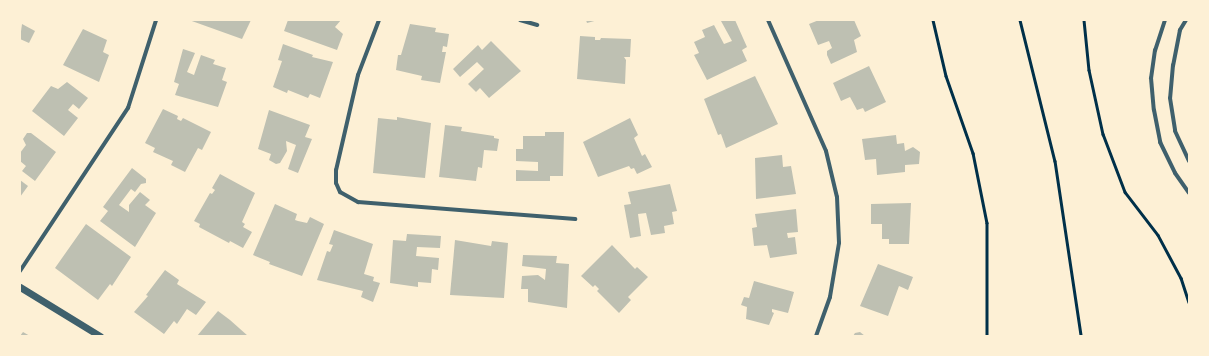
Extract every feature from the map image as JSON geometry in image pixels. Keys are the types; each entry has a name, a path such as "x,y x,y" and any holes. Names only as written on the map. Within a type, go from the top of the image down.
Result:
{"street":[{"path":"20,271 128,108 156,20"},
{"path":"379,20 358,74 338,162 336,183 340,192 358,202 575,218"},
{"path":"520,20 537,24"},
{"path":"768,20 826,151 837,197 840,243 830,297 816,336"},
{"path":"1165,20 1155,50 1151,78 1154,110 1160,142 1175,173 1189,193"},
{"path":"1186,20 1180,30 1172,65 1170,98 1175,131 1189,161"},
{"path":"20,287 100,336"}],"path":[{"path":"933,20 946,76 974,153 987,223 987,336"},
{"path":"1020,20 1055,161 1081,336"},
{"path":"1084,20 1089,70 1103,134 1125,192 1158,235 1181,278 1189,302"}],"building":[{"path":"189,20 251,20 242,39"},
{"path":"288,20 341,20 335,27 343,34 337,50 284,31"},
{"path":"586,20 598,20 587,23"},
{"path":"735,20 747,47 742,50 747,61 707,80 694,55 699,53 694,42 705,37 702,30 714,25 724,44 732,41 721,21"},
{"path":"819,20 854,20 861,36 854,40 857,52 831,64 827,55 827,51 832,48 829,41 818,45 809,24"},
{"path":"22,24 35,31 29,43 20,39"},
{"path":"410,24 436,28 435,32 449,34 447,47 443,46 442,52 446,52 440,83 421,80 422,76 396,70 398,55 401,55"},
{"path":"83,29 107,40 103,52 109,55 99,82 63,65"},
{"path":"580,36 595,37 595,40 600,40 601,38 631,39 630,57 624,57 626,60 625,84 577,79"},
{"path":"491,41 521,71 489,98 480,88 476,92 468,84 484,69 477,62 460,77 453,69 478,45 482,50"},
{"path":"283,44 313,55 312,57 333,62 320,98 310,94 308,98 288,90 287,93 273,87 282,61 278,60"},
{"path":"183,49 195,53 187,72 194,75 201,55 215,60 213,64 226,68 222,80 227,82 218,107 175,95 179,84 174,82"},
{"path":"869,66 886,102 865,112 863,108 857,110 850,97 841,101 833,83"},
{"path":"755,76 778,124 726,148 721,134 718,135 704,99"},
{"path":"67,82 88,98 79,109 73,104 68,110 78,118 64,136 32,111 51,86 58,89"},
{"path":"163,109 178,116 177,119 181,121 183,118 211,132 202,150 198,148 185,172 171,165 173,161 153,152 155,148 145,143"},
{"path":"269,110 310,125 305,137 312,139 298,173 288,169 296,145 286,141 287,151 280,163 276,164 269,160 271,154 258,149"},
{"path":"397,117 431,123 425,178 373,173 378,118 397,120"},
{"path":"630,118 638,135 634,138 642,156 645,154 652,167 637,174 634,168 631,169 629,166 598,177 583,142"},
{"path":"445,125 462,127 461,131 494,136 494,138 499,139 497,151 484,150 482,168 478,167 476,181 439,177"},
{"path":"545,132 564,132 563,176 550,176 550,181 516,181 516,170 538,171 538,162 516,161 516,149 523,149 523,136 545,136"},
{"path":"27,133 31,133 56,152 35,181 22,171 26,166 20,161 20,153 26,145 23,139"},
{"path":"896,135 897,144 904,143 905,151 913,147 920,152 919,164 905,165 905,172 877,175 876,159 865,160 862,139"},
{"path":"782,155 783,167 791,166 796,194 756,199 755,158"},
{"path":"132,168 146,179 146,183 141,184 135,192 131,189 119,205 129,212 129,205 140,192 150,200 145,205 156,213 135,247 100,221 108,211 103,207"},
{"path":"220,174 255,193 242,222 245,224 243,227 252,232 243,248 230,241 229,243 199,227 200,224 194,221 210,193 212,194 215,190 212,188"},
{"path":"20,180 28,186 20,197"},
{"path":"670,184 677,211 672,212 674,224 664,226 665,233 651,235 646,213 638,214 641,236 630,238 624,205 631,204 628,192"},
{"path":"911,203 909,244 889,244 889,239 882,239 882,224 871,224 871,204"},
{"path":"275,204 297,214 295,220 307,223 310,217 324,224 302,276 269,264 270,262 253,255"},
{"path":"796,209 798,232 787,233 788,238 795,237 797,254 770,258 767,245 754,246 752,228 757,227 755,214"},
{"path":"86,224 131,257 112,286 110,284 98,300 55,268"},
{"path":"334,230 373,244 364,274 374,277 373,281 380,283 373,302 361,297 363,291 317,280 327,251 330,252 333,245 329,244"},
{"path":"407,234 441,236 440,248 417,247 416,256 439,258 438,270 432,269 431,283 418,282 418,287 390,283 393,240 406,241"},
{"path":"455,240 491,246 492,241 508,243 504,298 450,295"},
{"path":"612,245 635,269 637,267 648,277 628,297 631,300 619,313 597,291 599,289 595,285 593,287 581,276"},
{"path":"523,255 557,256 556,263 569,264 567,308 528,302 528,289 521,289 522,276 538,275 545,280 546,269 522,266"},
{"path":"878,264 913,277 908,290 899,286 888,316 860,306"},
{"path":"165,270 179,280 177,284 206,302 196,315 187,309 177,324 174,321 164,334 134,312 148,296 146,295"},
{"path":"754,281 794,292 788,313 772,309 772,312 774,313 769,325 746,319 747,307 741,305 744,297 749,298"},
{"path":"218,311 230,320 248,336 197,336"},
{"path":"23,332 30,336 20,336"},
{"path":"860,332 865,336 853,336 855,333"}]}
